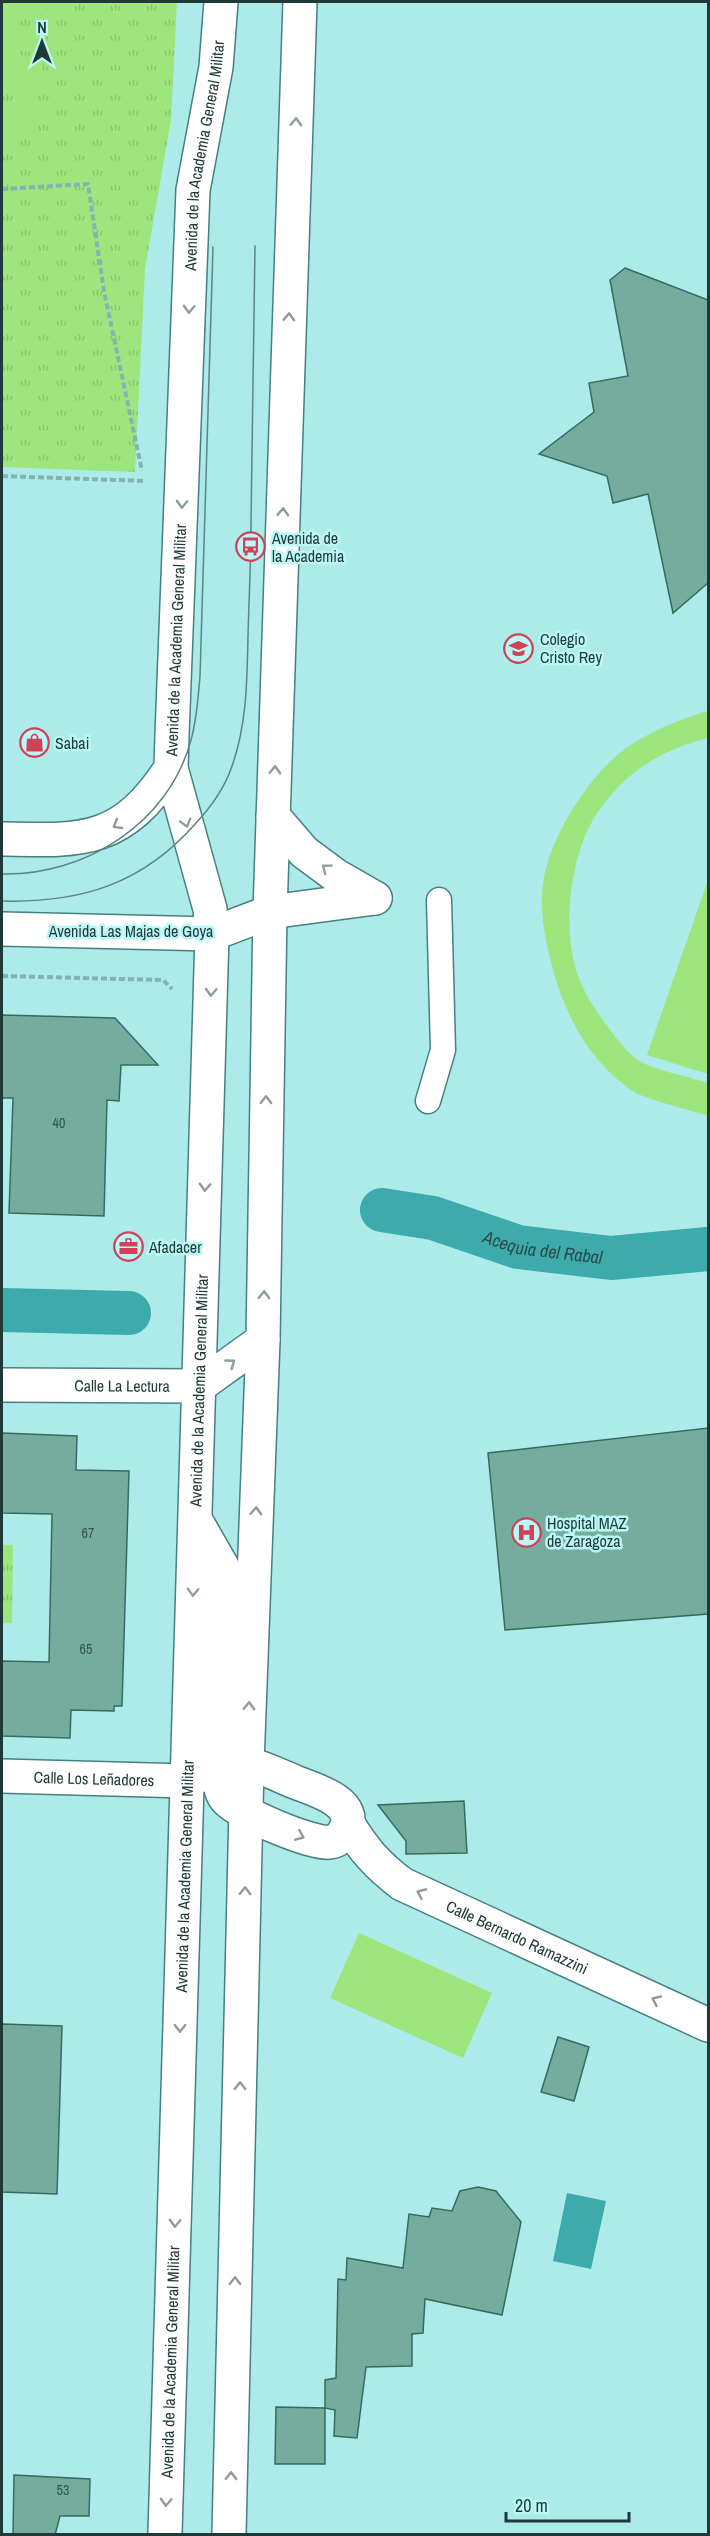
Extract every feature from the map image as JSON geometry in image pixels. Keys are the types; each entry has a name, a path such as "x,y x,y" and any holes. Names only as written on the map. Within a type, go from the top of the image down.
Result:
{"main road":[{"name":"Avenida de la Academia General Militar","path":"165,2535 212,934 207,898 171,768 193,190 218,58 221,2"},
{"path":"233,1767 263,1340 270,912 300,2"},
{"path":"2,839 60,840 99,834 119,825 137,810 171,768"},
{"name":"Avenida Las Majas de Goya","path":"2,929 212,934 270,912 375,898 335,875 304,852 273,816"},
{"path":"198,1386 263,1340"},
{"name":"Calle La Lectura","path":"2,1385 198,1386"},
{"path":"196,1521 223,1568 233,1767 246,1813 229,2535"},
{"name":"Calle Los Leñadores","path":"2,1776 187,1780 233,1767"},
{"name":"Calle Bernardo Ramazzini","path":"233,1767 331,1798 342,1805 347,1814 348,1824 360,1844 378,1866 402,1884 708,2025"},
{"path":"246,1813 314,1842 334,1841 342,1835 348,1824"}],"lane":[{"path":"428,1101 443,1050 439,900"}],"path":[{"path":"2,189 88,184 104,291 144,481"},
{"path":"2,476 154,481"},
{"path":"2,976 163,980 175,991"}],"green space":[{"path":"2,2 177,2 171,120 145,269 135,472 2,467"},
{"path":"2,2 48,2 47,16 2,11"},
{"path":"2,23 46,29 43,53 2,49"},
{"path":"2,61 42,66 39,91 2,87"},
{"path":"2,104 37,108 34,133 2,130"},
{"path":"708,711 708,738 661,755 648,763 623,783 600,809 590,826 575,867 571,890 570,935 578,976 587,996 620,1043 641,1062 708,1083 708,1116 656,1101 631,1090 606,1069 587,1045 571,1019 551,962 543,919 542,890 548,861 562,828 581,796 603,769 625,749 647,735"},
{"path":"708,880 708,1074 647,1055"},
{"path":"2,1545 13,1545 12,1623 2,1623"},
{"path":"359,1933 492,1993 463,2058 330,1998"}],"water":[{"path":"567,2193 606,2201 591,2269 553,2261"}],"building":[{"path":"625,268 708,300 708,583 673,613 648,494 613,503 607,476 539,454 594,412 589,383 628,376 610,280"},
{"path":"2,1015 115,1018 158,1065 121,1065 119,1101 107,1100 104,1216 9,1213 13,1098 2,1098"},
{"path":"708,1428 708,1614 505,1630 488,1453"},
{"path":"2,1433 77,1436 76,1470 129,1471 122,1706 114,1706 114,1711 71,1710 70,1738 2,1736 2,1661 49,1662 52,1514 2,1513"},
{"path":"464,1801 467,1853 406,1854 406,1841 378,1805"},
{"path":"2,2024 62,2026 57,2194 2,2192"},
{"path":"558,2037 589,2047 574,2101 541,2092"},
{"path":"478,2187 496,2191 521,2222 502,2315 425,2299 423,2333 412,2334 412,2366 366,2367 357,2438 334,2436 335,2410 325,2408 325,2380 336,2378 338,2279 346,2280 347,2258 403,2268 409,2214 429,2217 432,2208 452,2211 460,2191"},
{"path":"276,2407 325,2408 325,2464 275,2464"},
{"path":"14,2475 90,2479 89,2516 60,2516 55,2535 13,2535"}],"waterway":[{"name":"Acequia del Rabal","path":"382,1210 433,1218 518,1247 611,1258 708,1249"},
{"name":"Acequia del Rabal","path":"2,1310 129,1313"}],"tram line":[{"path":"2,901 31,901 84,893 109,886 132,875 176,844 207,810 226,782 241,734 246,685 251,550 255,246"},
{"path":"2,874 33,872 63,866 119,839 143,819 164,796 180,770 191,740 200,676 213,247"}],"place":[{"name":"Avenida de la Academia","path":"251,547"},
{"name":"Colegio Cristo Rey","path":"519,648"},
{"name":"Sabai","path":"34,743"},
{"name":"Afadacer","path":"128,1247"},
{"name":"Hospital MAZ de Zaragoza","path":"526,1532"}]}
